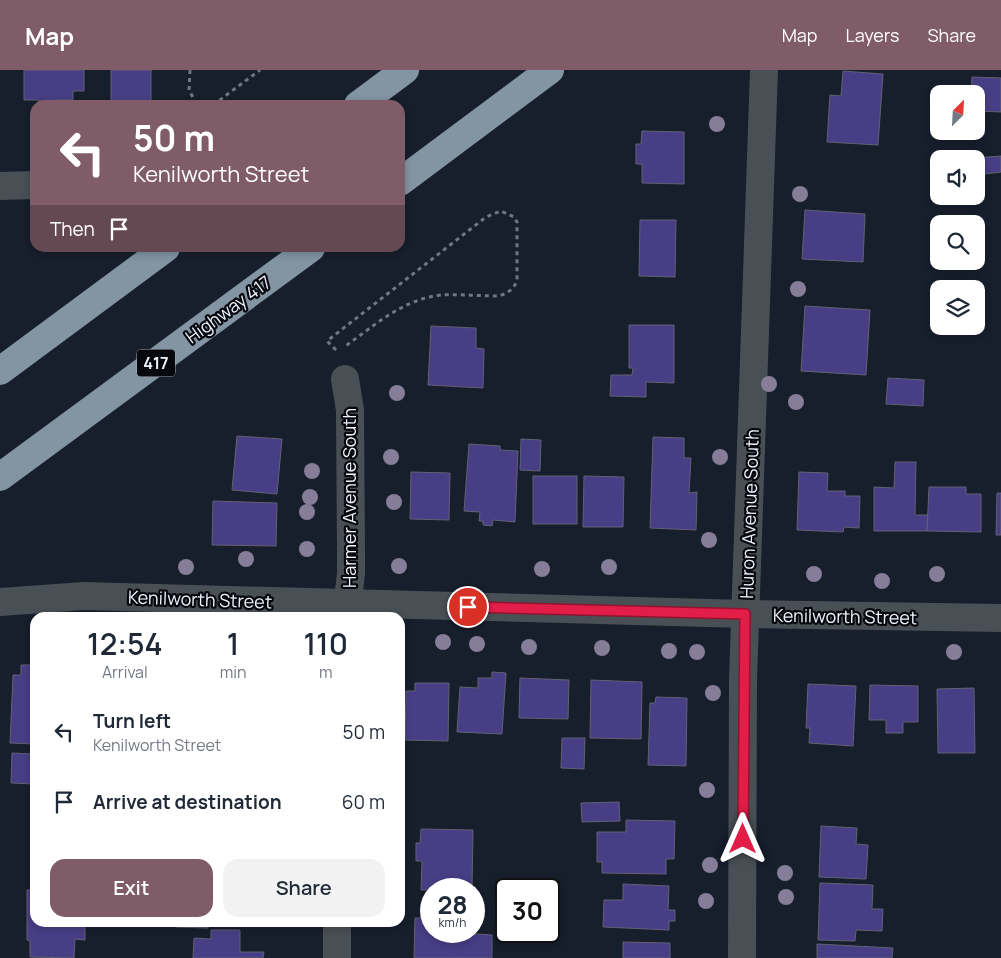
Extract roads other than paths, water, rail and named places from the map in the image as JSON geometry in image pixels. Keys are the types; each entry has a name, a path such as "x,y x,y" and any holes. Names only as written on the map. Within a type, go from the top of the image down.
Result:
{"highway":[{"path":"365,100 405,70"},
{"path":"405,178 550,70"},
{"path":"0,371 161,252"},
{"name":"Highway 417","path":"0,477 306,252"}],"street":[{"name":"Huron Avenue South","path":"742,958 745,614 764,70"},
{"path":"0,186 30,185"},
{"name":"Harmer Avenue South","path":"345,379 350,410 351,573 347,611"},
{"name":"Kenilworth Street","path":"0,602 84,596 347,611 1001,618"},
{"path":"337,927 337,958"}]}
